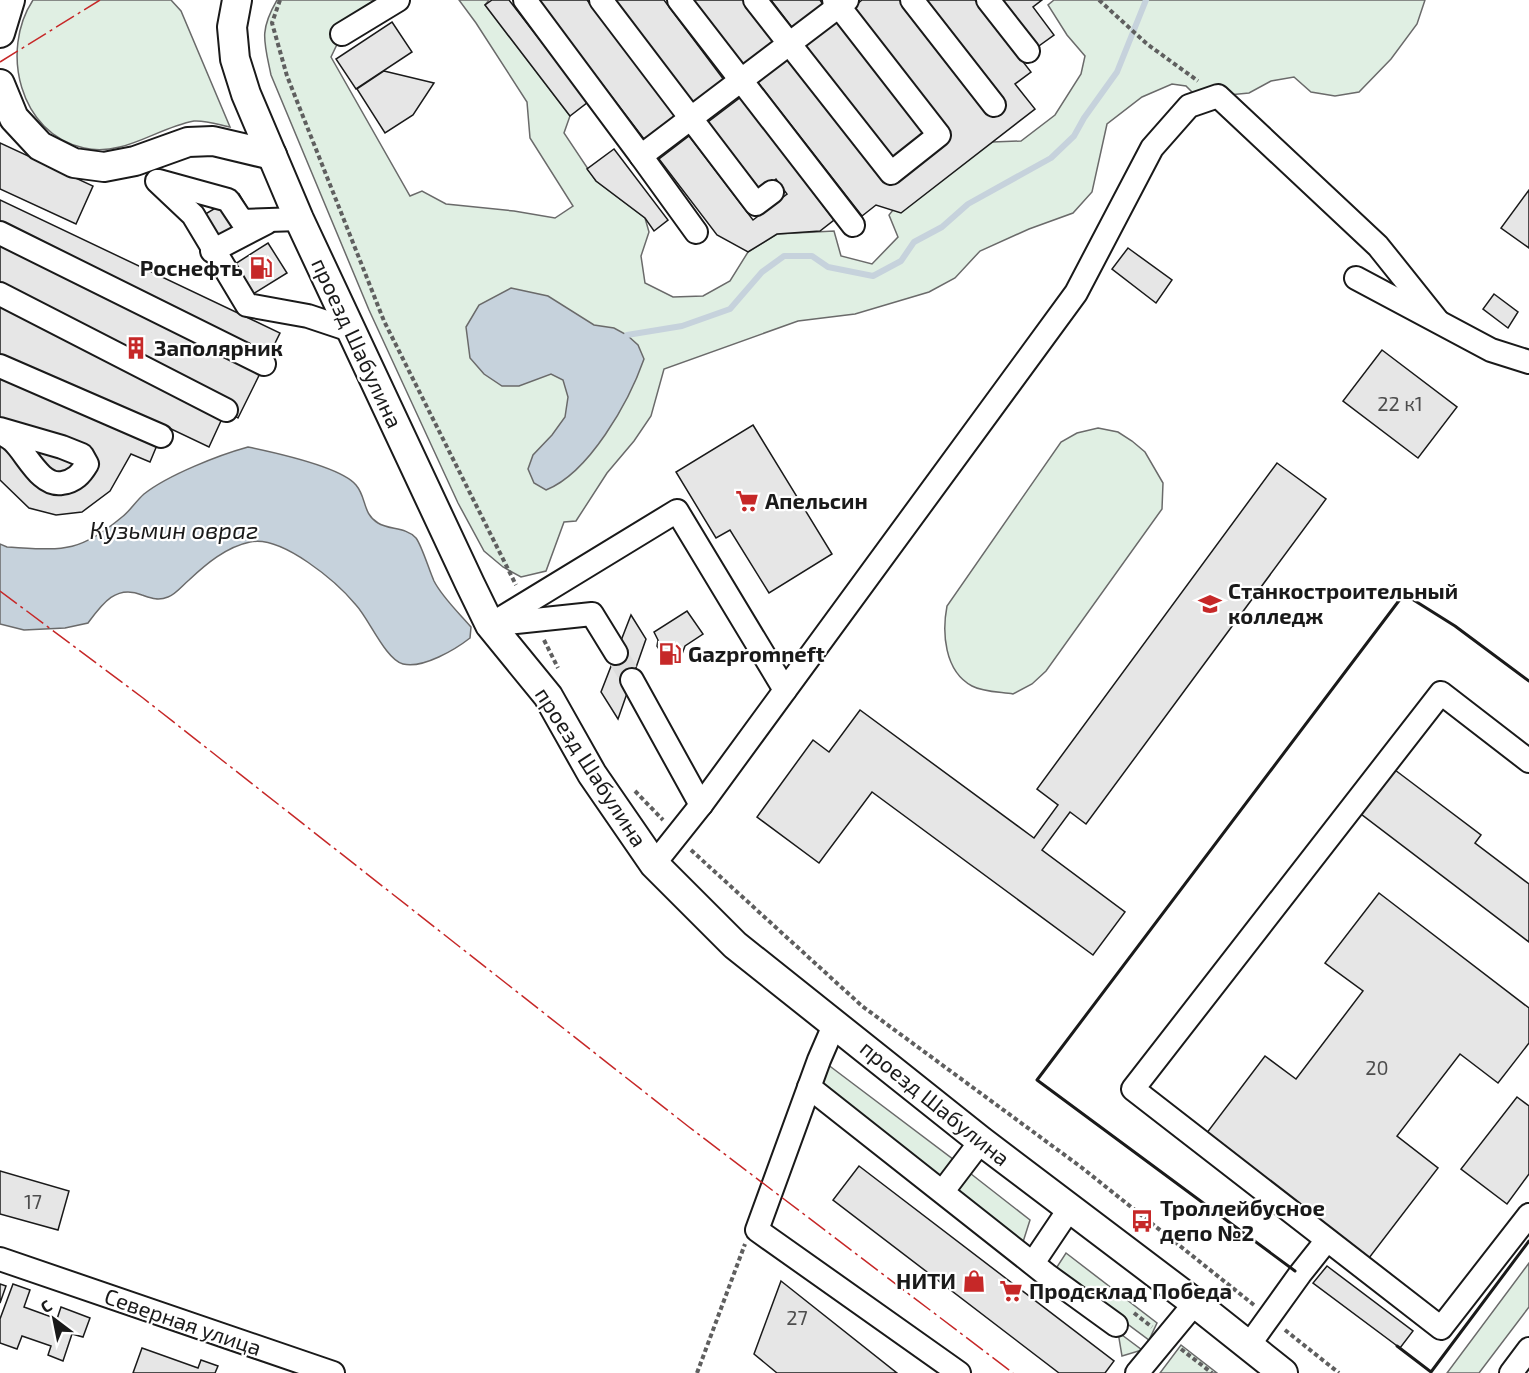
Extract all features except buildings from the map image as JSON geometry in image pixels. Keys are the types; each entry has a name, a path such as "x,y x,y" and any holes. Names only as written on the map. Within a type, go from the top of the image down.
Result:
{"main road":[{"path":"0,33 10,0"},
{"name":"проезд Шабулина","path":"237,0 232,27 235,59 246,94 299,219 350,330 490,625 548,696 592,774 654,864 735,945 981,1141 1195,1303 1283,1373"},
{"path":"0,84 14,118 40,146 74,163 104,168 135,161 188,142 213,141 272,154"}],"street":[{"path":"342,34 398,0"},
{"path":"525,0 696,232"},
{"path":"601,0 756,204 772,192"},
{"path":"679,0 853,225"},
{"path":"640,156 692,118 789,43 840,2 939,135 891,173 789,43 755,0"},
{"path":"912,0 994,105"},
{"path":"988,0 1028,51"},
{"path":"654,864 701,805 1076,293 1152,148 1189,106 1218,96 1378,246 1438,321"},
{"path":"135,161 192,215 247,305 308,316 350,330"},
{"path":"157,181 228,200 243,221 299,219"},
{"path":"212,251 270,220"},
{"path":"0,233 264,364"},
{"path":"1356,278 1491,350 1529,362"},
{"path":"0,294 226,410"},
{"path":"0,366 161,436"},
{"path":"490,625 677,511 785,690"},
{"path":"490,625 592,614 616,653"},
{"path":"632,680 701,805"},
{"path":"1529,761 1441,693 1133,1089 1441,1328 1529,1215"},
{"path":"835,1023 757,1230 959,1373"},
{"path":"809,1087 1033,1263 1116,1325"},
{"path":"943,1191 981,1141"},
{"path":"1033,1263 1070,1208"},
{"path":"1249,1345 1327,1240"},
{"name":"Северная улица","path":"0,1259 333,1373"},
{"path":"1137,1373 1195,1303"},
{"path":"1511,1373 1529,1349"}],"path":[{"path":"1099,0 1144,41 1218,96"}],"green space":[{"path":"33,0 171,0 181,11 230,127 194,121 113,149 84,148 62,140 44,126 31,108 22,88 17,65 18,42 23,20"},
{"path":"277,0 398,0 342,34 331,57 410,196 422,191 446,204 555,218 573,206 530,138 527,102 459,0 489,0 485,5 570,116 564,133 596,181 645,218 649,232 641,256 645,283 673,297 703,296 730,281 748,252 777,234 834,231 841,256 872,264 898,237 889,215 893,210 992,142 1021,141 1055,115 1081,74 1085,56 1067,35 1048,5 1054,0 1425,0 1417,24 1391,59 1359,92 1335,96 1311,92 1294,77 1271,81 1249,93 1198,98 1186,86 1172,84 1142,97 1107,124 1092,192 1073,213 1029,229 980,251 955,278 929,292 855,314 798,321 664,369 651,416 634,441 607,473 576,521 564,522 546,571 521,577 503,567 484,551 458,503 369,310 271,75 266,53 265,28"},
{"path":"1098,428 1118,432 1145,452 1163,483 1162,509 1046,671 1032,684 1013,694 976,688 963,679 950,661 945,639 947,606 1061,442 1077,433"},
{"path":"823,1061 958,1163 944,1181 816,1082"},
{"path":"966,1170 1030,1220 1023,1242 952,1189"},
{"path":"1066,1253 1157,1323 1149,1340 1055,1270"},
{"path":"1529,1263 1529,1307 1479,1373 1447,1373"},
{"path":"1118,1332 1142,1350 1122,1356"},
{"path":"1181,1345 1217,1373 1160,1373"}],"water":[{"path":"511,288 548,296 594,325 614,328 627,335 638,345 644,359 618,415 606,434 577,468 562,481 546,490 534,483 528,469 533,455 565,417 568,397 563,380 551,374 519,386 502,386 484,374 470,358 466,327 479,305"},
{"name":"Кузьмин овраг","path":"248,447 322,466 348,478 356,485 373,519 382,525 412,534 416,538 437,587 471,627 470,638 429,661 420,664 403,664 390,655 361,611 336,584 293,553 263,542 241,544 225,552 209,562 168,597 155,599 133,592 117,594 104,603 88,623 65,628 24,630 0,624 0,544 7,547 56,549 81,544 107,529 125,515 144,494 166,480 209,460"}],"waterway":[{"path":"627,335 682,326 730,309 762,272 784,256 812,256 828,267 873,276 901,261 914,242 942,227 968,204 1051,158 1074,136 1117,72 1146,0"}],"tunnel":[{"path":"616,653 632,680"}],"wall":[{"path":"1295,1271 1037,1080 1404,594 1455,626 1529,681"},
{"path":"1397,1346 1431,1372 1529,1241"}],"power":[{"path":"0,62 100,0"},
{"path":"0,591 143,698 689,1127 1013,1373"}],"place":[{"name":"Роснефть","path":"261,268"},
{"name":"Заполярник","path":"136,348"},
{"name":"Апельсин","path":"747,501"},
{"name":"Станкостроительный колледж","path":"1210,604"},
{"name":"Gazpromneft","path":"670,654"},
{"name":"Троллейбусное депо №2","path":"1142,1221"},
{"name":"НИТИ","path":"974,1281"},
{"name":"Продсклад Победа","path":"1011,1291"}]}
